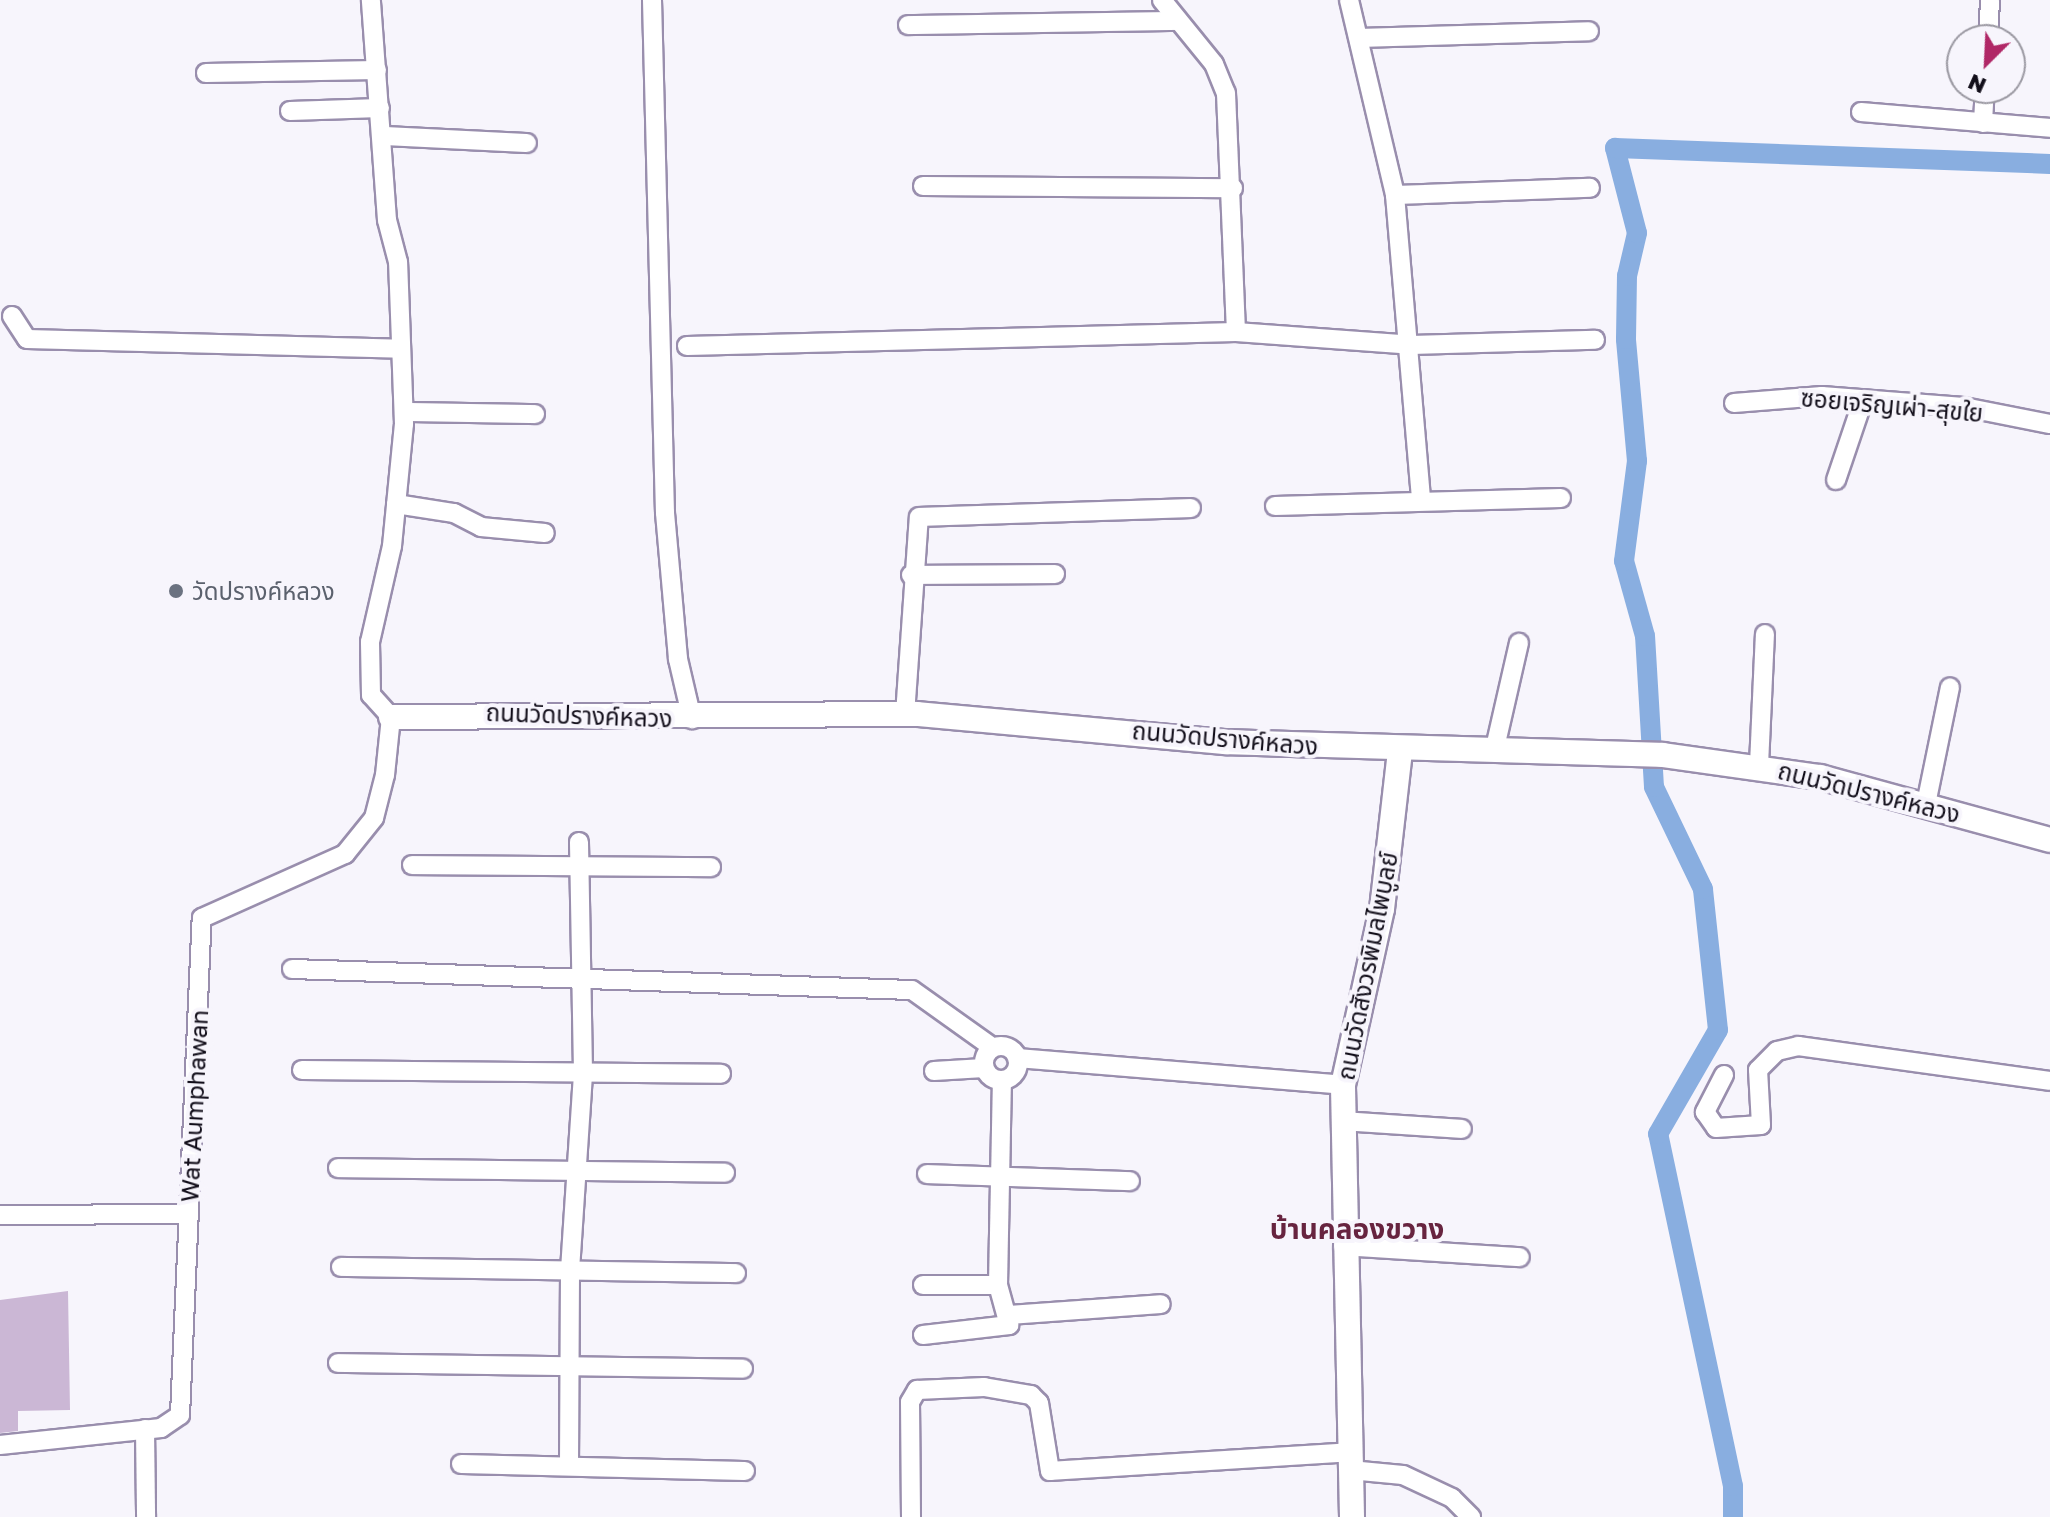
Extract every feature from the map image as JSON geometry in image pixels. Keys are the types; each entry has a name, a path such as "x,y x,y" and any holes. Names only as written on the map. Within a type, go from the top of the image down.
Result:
{"street":[{"path":"371,0 404,412 396,504 370,642 371,695 391,717"},
{"path":"652,0 665,513 678,659 692,719"},
{"path":"1162,0 1214,64 1226,93 1233,188 1236,332"},
{"path":"1349,0 1395,195 1411,345 1421,501"},
{"path":"1989,24 1990,0"},
{"path":"908,25 1177,21"},
{"path":"1359,38 1589,31"},
{"path":"206,73 377,70"},
{"path":"1983,123 1984,104"},
{"path":"290,111 380,108"},
{"path":"1861,112 2050,128"},
{"path":"384,136 527,143"},
{"path":"923,186 1233,188"},
{"path":"1395,195 1590,188"},
{"path":"12,316 27,339 401,349"},
{"path":"687,346 1236,332 1411,345 1595,340"},
{"name":"ซอยเจริญเผ่า-สุขใย","path":"1734,403 1801,396 1862,403 1964,407 2050,424"},
{"path":"1836,480 1862,403"},
{"path":"404,412 535,414"},
{"path":"1275,506 1561,498"},
{"path":"396,504 454,513 481,527 545,533"},
{"path":"905,715 914,529 926,513 1191,508"},
{"path":"911,575 1055,574"},
{"path":"1759,765 1765,634"},
{"path":"1494,752 1519,643"},
{"path":"1926,804 1950,687"},
{"name":"ถนนวัดปรางค์หลวง","path":"391,717 577,711 692,719 905,715 1400,751 1657,755 1759,765 1926,804 2050,840"},
{"name":"Wat Aumphawan","path":"0,1445 161,1428 184,1402 202,918 345,854 374,818 391,717"},
{"name":"ถนนวัดสังวรพิมลไพบูลย์","path":"1352,1517 1343,1246 1343,1085 1382,909 1400,751"},
{"path":"569,1464 570,1270 580,1173 583,1072 584,982 579,842"},
{"path":"412,865 711,867"},
{"path":"292,969 584,982 912,990 992,1047 1007,1047 1017,1058 1343,1085"},
{"path":"1724,1075 1705,1112 1716,1128 1761,1125 1758,1070 1777,1051 1798,1046 2050,1081"},
{"path":"984,1068 992,1047"},
{"path":"1002,1080 1015,1073 1017,1058"},
{"path":"934,1071 984,1068 1002,1080"},
{"path":"302,1070 721,1074"},
{"path":"923,1335 1003,1331 1009,1315 998,1285 1002,1080"},
{"path":"1343,1121 1462,1129"},
{"path":"338,1168 725,1173"},
{"path":"927,1174 998,1173 1130,1181"},
{"path":"0,1215 189,1214"},
{"path":"1343,1246 1520,1257"},
{"path":"341,1267 736,1273"},
{"path":"923,1285 998,1285"},
{"path":"1009,1315 1161,1304"},
{"path":"338,1363 568,1370 743,1369"},
{"path":"911,1517 910,1402 917,1390 984,1387 1031,1395 1039,1403 1050,1471 1349,1461 1403,1475 1452,1498 1471,1517"},
{"path":"145,1429 146,1517"},
{"path":"461,1464 569,1464 745,1471"}],"building":[{"path":"68,1291 70,1410 18,1411 18,1431 0,1433 0,1300"}],"waterway":[{"path":"1733,1517 1733,1486 1658,1134 1718,1030 1703,889 1654,787 1645,636 1624,561 1637,461 1626,339 1627,276 1637,233 1615,148 2050,164"}],"place":[{"name":"วัดปรางค์หลวง","path":"176,591"}],"district":[{"name":"บ้านคลองขวาง","path":"1357,1229"}]}
